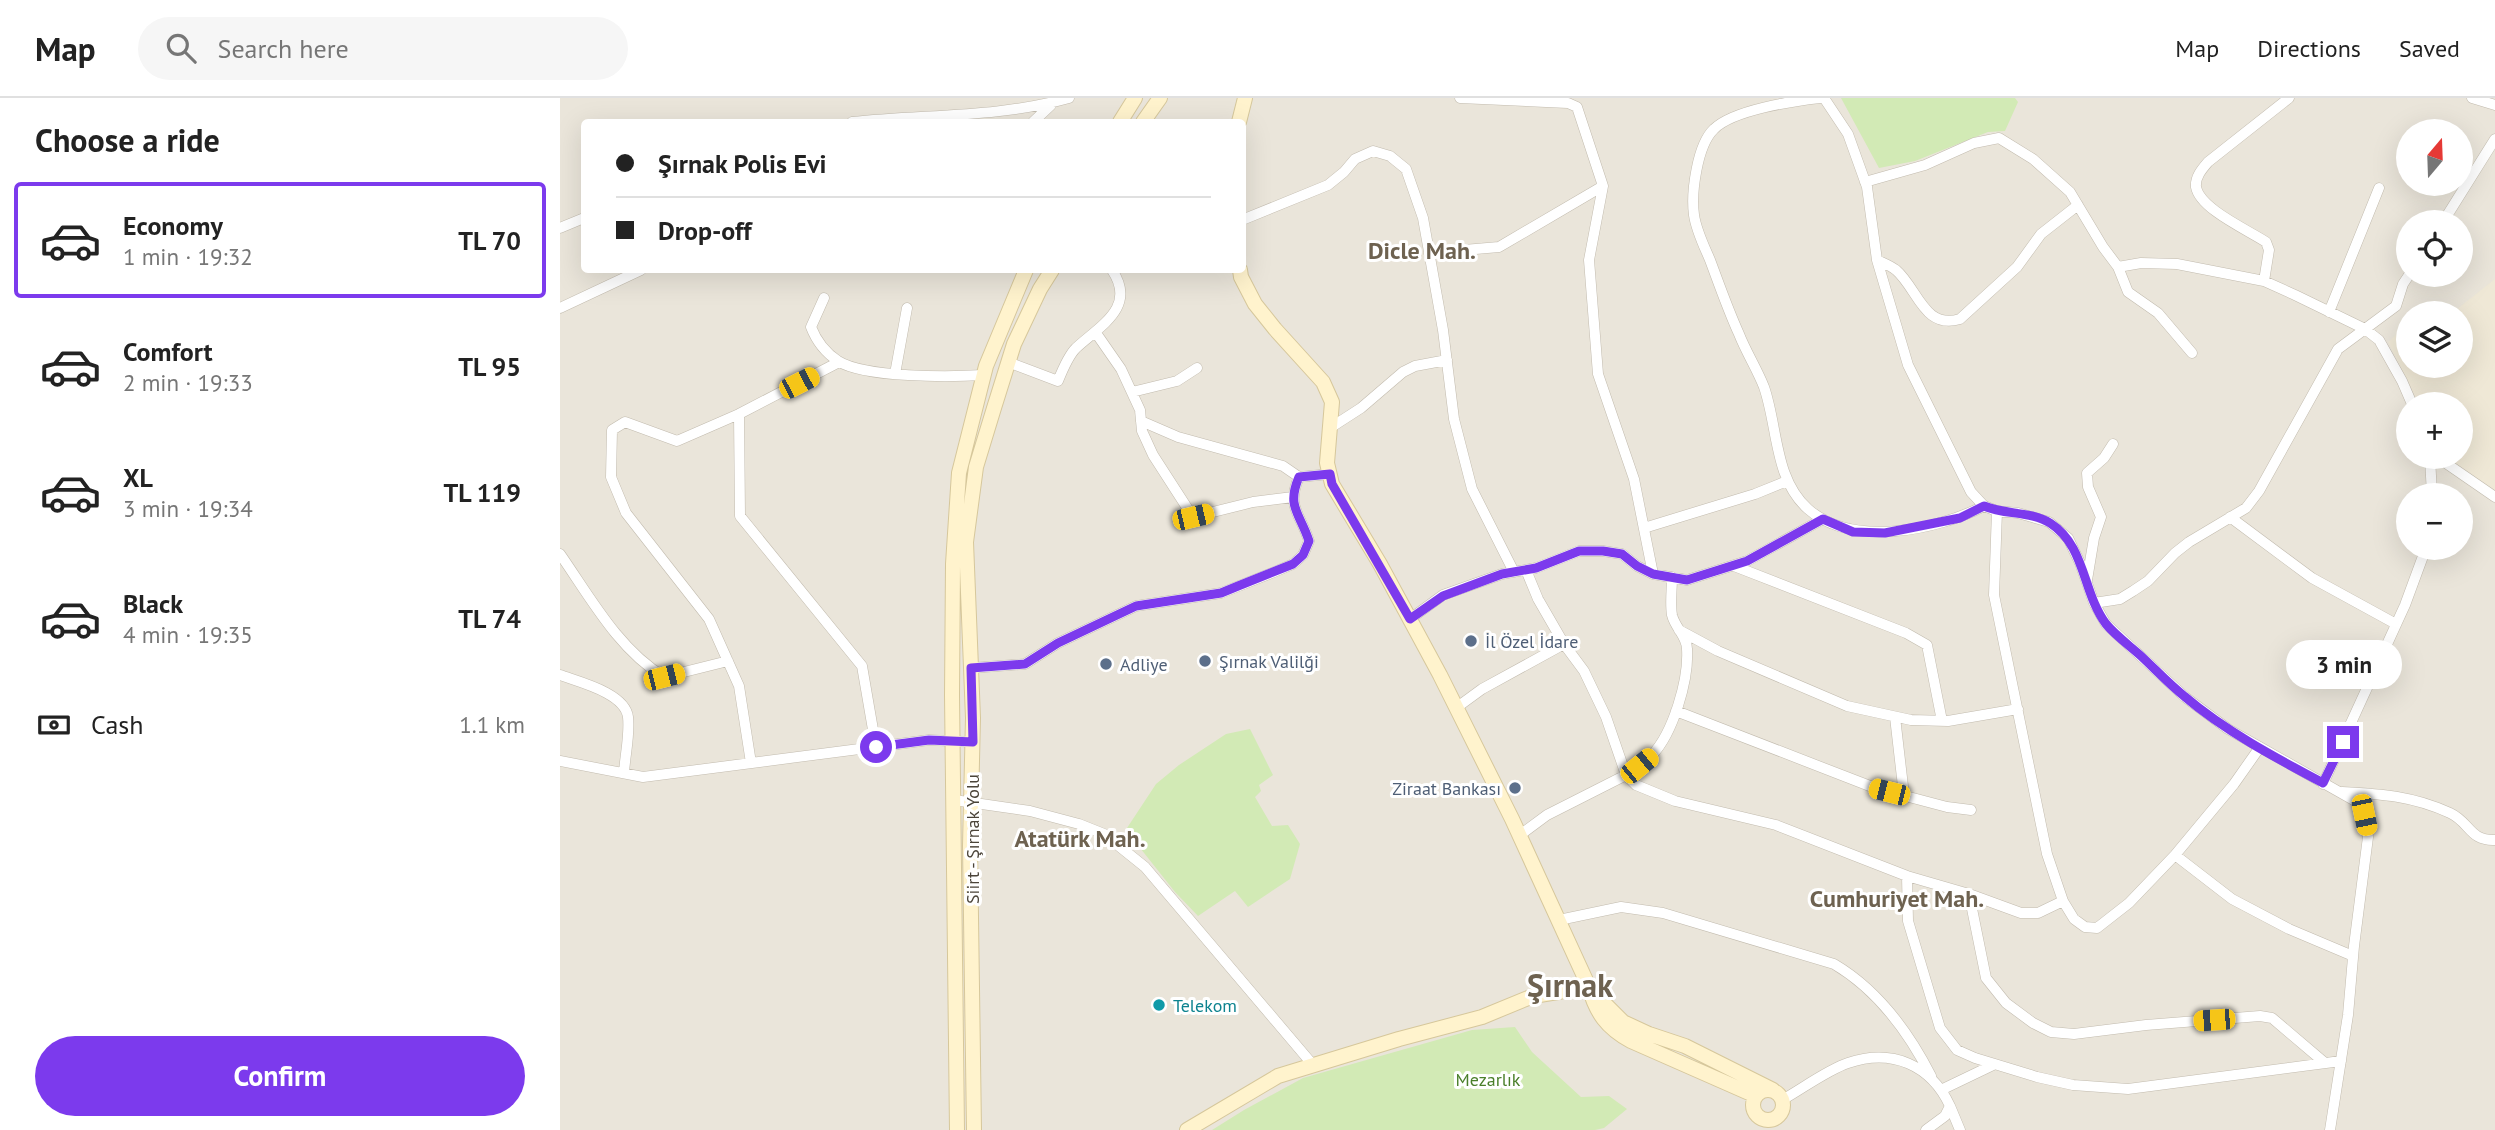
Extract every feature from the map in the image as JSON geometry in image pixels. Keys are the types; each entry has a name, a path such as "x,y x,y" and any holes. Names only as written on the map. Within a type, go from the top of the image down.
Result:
{"street":[{"path":"884,119 1007,112 1069,98"},
{"path":"1122,119 1135,98"},
{"path":"1145,119 1160,98"},
{"path":"1240,119 1245,98"},
{"path":"1460,98 1568,103 1577,107 1603,186 1589,260 1598,374 1634,479 1653,574"},
{"path":"1984,506 1960,518 1885,533 1853,532 1808,510 1787,481 1764,387 1739,334 1694,216 1694,186 1706,139 1715,127 1746,112 1822,98 1848,134 1865,182 1877,260 1908,365 1971,492 1984,506 1997,512 2018,513 2049,522 2068,538 2094,603 2106,624 2185,697 2228,729 2357,802 2364,815 2368,837 2330,1130"},
{"path":"2264,281 2269,250 2266,242 2221,214 2202,198 2196,186 2199,173 2208,162 2289,98"},
{"path":"2472,98 2495,105"},
{"path":"1036,119 1054,102"},
{"path":"1865,182 1925,165 1974,143 2000,138 2033,159 2070,192 2118,267 2129,292 2158,313 2192,353"},
{"path":"2451,210 2495,139"},
{"path":"1246,217 1328,185 1355,159 1373,152 1390,156 1406,169 1423,218 1454,419 1472,489 1514,572"},
{"path":"1429,253 1499,247 1603,186"},
{"path":"2329,312 2379,188"},
{"path":"1877,260 1899,272 1933,316 1940,321 1960,319 2017,267 2041,234 2078,205"},
{"path":"560,228 581,219"},
{"path":"2118,267 2140,263 2177,264 2264,281 2365,330 2379,340 2407,392"},
{"path":"560,308 634,273"},
{"name":"Siirt - Şırnak Yolu","path":"957,1130 954,565 959,473 984,375 1025,273"},
{"name":"Siirt - Şırnak Yolu","path":"974,1130 971,801 973,742 966,542 976,467 1009,362 1040,289 1050,273"},
{"path":"1009,362 1058,381 1074,349 1096,333 1116,311 1121,298 1120,281 1114,273"},
{"path":"1240,273 1262,312 1323,382 1332,402 1327,463 1332,484 1410,619 1456,708 1520,835 1602,1019 1615,1032 1756,1096"},
{"path":"2094,603 2120,599 2148,580 2189,542 2246,508 2259,491 2338,349 2396,306 2402,287"},
{"path":"824,298 811,327 815,337 839,362 895,374 984,375"},
{"path":"895,374 908,308"},
{"path":"1096,333 1121,369 1132,392 1140,410 1142,431 1153,455 1193,517 1253,502 1293,497"},
{"path":"1330,428 1361,408 1403,372 1415,366 1447,360"},
{"path":"751,763 739,686 709,619 626,513 611,477 612,430 625,422 677,441 739,414 839,362"},
{"path":"1132,392 1177,380 1197,368"},
{"path":"739,414 740,516 862,666 876,747"},
{"path":"1141,421 1178,437 1283,466 1299,477 1330,474"},
{"path":"2087,581 2094,538 2101,517 2088,487 2087,473 2104,458 2113,444"},
{"path":"2454,469 2495,497"},
{"path":"971,668 1025,664 1058,643 1136,606 1221,593 1293,564 1303,555 1309,541 1292,506 1299,477"},
{"path":"1643,528 1755,494 1787,481"},
{"path":"1997,512 1994,595 2048,854 2063,901 2074,919 2085,927 2097,928 2129,903 2175,855 2235,784 2260,747"},
{"path":"2230,517 2312,578 2396,624"},
{"path":"1410,619 1443,596 1514,572 1536,568 1579,551 1622,554 1653,574 1687,580 1747,561 1823,519"},
{"path":"560,554 611,626 645,665 664,677 728,661"},
{"path":"2323,783 2396,624 2421,560"},
{"path":"1733,565 1906,633 1927,645 1942,721"},
{"path":"1526,570 1538,599 1564,645 1584,671 1606,718 1626,775 1636,785 1675,801 1776,825 1907,876 2021,913 2038,913 2063,901"},
{"path":"1520,835 1547,815 1626,775 1652,755 1665,737 1684,682 1688,650 1672,615 1672,577"},
{"path":"1679,630 1718,651 1847,706 1911,720 1942,721 2018,709"},
{"path":"1456,708 1482,689 1564,645"},
{"path":"560,675 609,693 620,702 628,714 624,773"},
{"path":"1676,711 1875,788 1947,807 1970,810"},
{"path":"1895,717 1904,795"},
{"path":"560,761 643,776 929,740 973,742"},
{"path":"2338,792 2406,797 2462,819 2473,835 2487,841 2495,840"},
{"path":"954,800 1030,811 1079,824 1104,834 1145,867 1313,1065"},
{"path":"2175,855 2232,899 2289,929 2353,956"},
{"path":"1907,876 1908,921 1940,1027 1957,1050 1993,1065 2073,1085 2129,1089 2341,1061"},
{"path":"1969,894 1986,978 2006,1003 2033,1023 2051,1032 2074,1034 2260,1016 2272,1018 2325,1063"},
{"path":"1559,920 1621,906 1663,913 1834,964 1857,977 1884,1005 1943,1090 1960,1130"},
{"path":"1186,1130 1278,1076 1482,1017 1533,996 1589,987"},
{"path":"1589,987 1623,1021 1648,1034 1685,1046 1777,1095 1782,1109 1777,1117 1757,1123 1753,1105 1756,1096 1763,1090 1777,1095 1847,1063 1890,1057 1911,1064 1931,1076"},
{"path":"1943,1090 1993,1065"},
{"path":"1926,1130 1945,1116 1950,1106"}],"shaded area":[{"path":"560,98 2495,98 2495,1130 560,1130"},
{"path":"2495,279 2495,492 2461,469 2473,469 2473,392 2413,392 2406,378 2473,378 2473,301 2467,301"},
{"path":"2396,335 2396,358 2388,342"}],"green space":[{"path":"1841,98 2015,98 2018,102 2005,131 1988,132 1915,161 1879,168"},
{"path":"1250,729 1273,775 1259,785 1261,791 1255,797 1272,826 1288,825 1300,844 1290,879 1248,907 1235,891 1198,916 1175,892 1127,828 1156,784 1179,765 1226,734"},
{"name":"Mezarlık","path":"1515,1027 1532,1052 1581,1097 1609,1096 1627,1109 1604,1128 1595,1130 1212,1130 1303,1078 1472,1030"}],"place":[{"name":"İl Özel İdare","path":"1471,641"},
{"name":"Şırnak Valilği","path":"1205,661"},
{"name":"Adliye","path":"1106,664"},
{"name":"Ziraat Bankası","path":"1515,788"},
{"name":"Telekom","path":"1159,1005"}],"district":[{"name":"Dicle Mah.","path":"1422,250"},
{"name":"Atatürk Mah.","path":"1080,838"},
{"name":"Cumhuriyet Mah.","path":"1897,898"},
{"name":"Şırnak","path":"1570,985"}],"route":[{"path":"876,747 929,740 973,742 971,668 1025,664 1058,643 1136,606 1221,593 1293,564 1303,555 1309,541 1292,506 1294,489 1299,477 1330,474 1332,484 1410,619 1443,596 1502,574 1536,568 1579,551 1622,554 1653,574 1687,580 1747,561 1823,519 1853,532 1885,533 1960,518 1984,506 1997,512 2018,513 2049,522 2068,538 2094,603 2106,624 2185,697 2228,729 2323,783 2343,742"}]}
